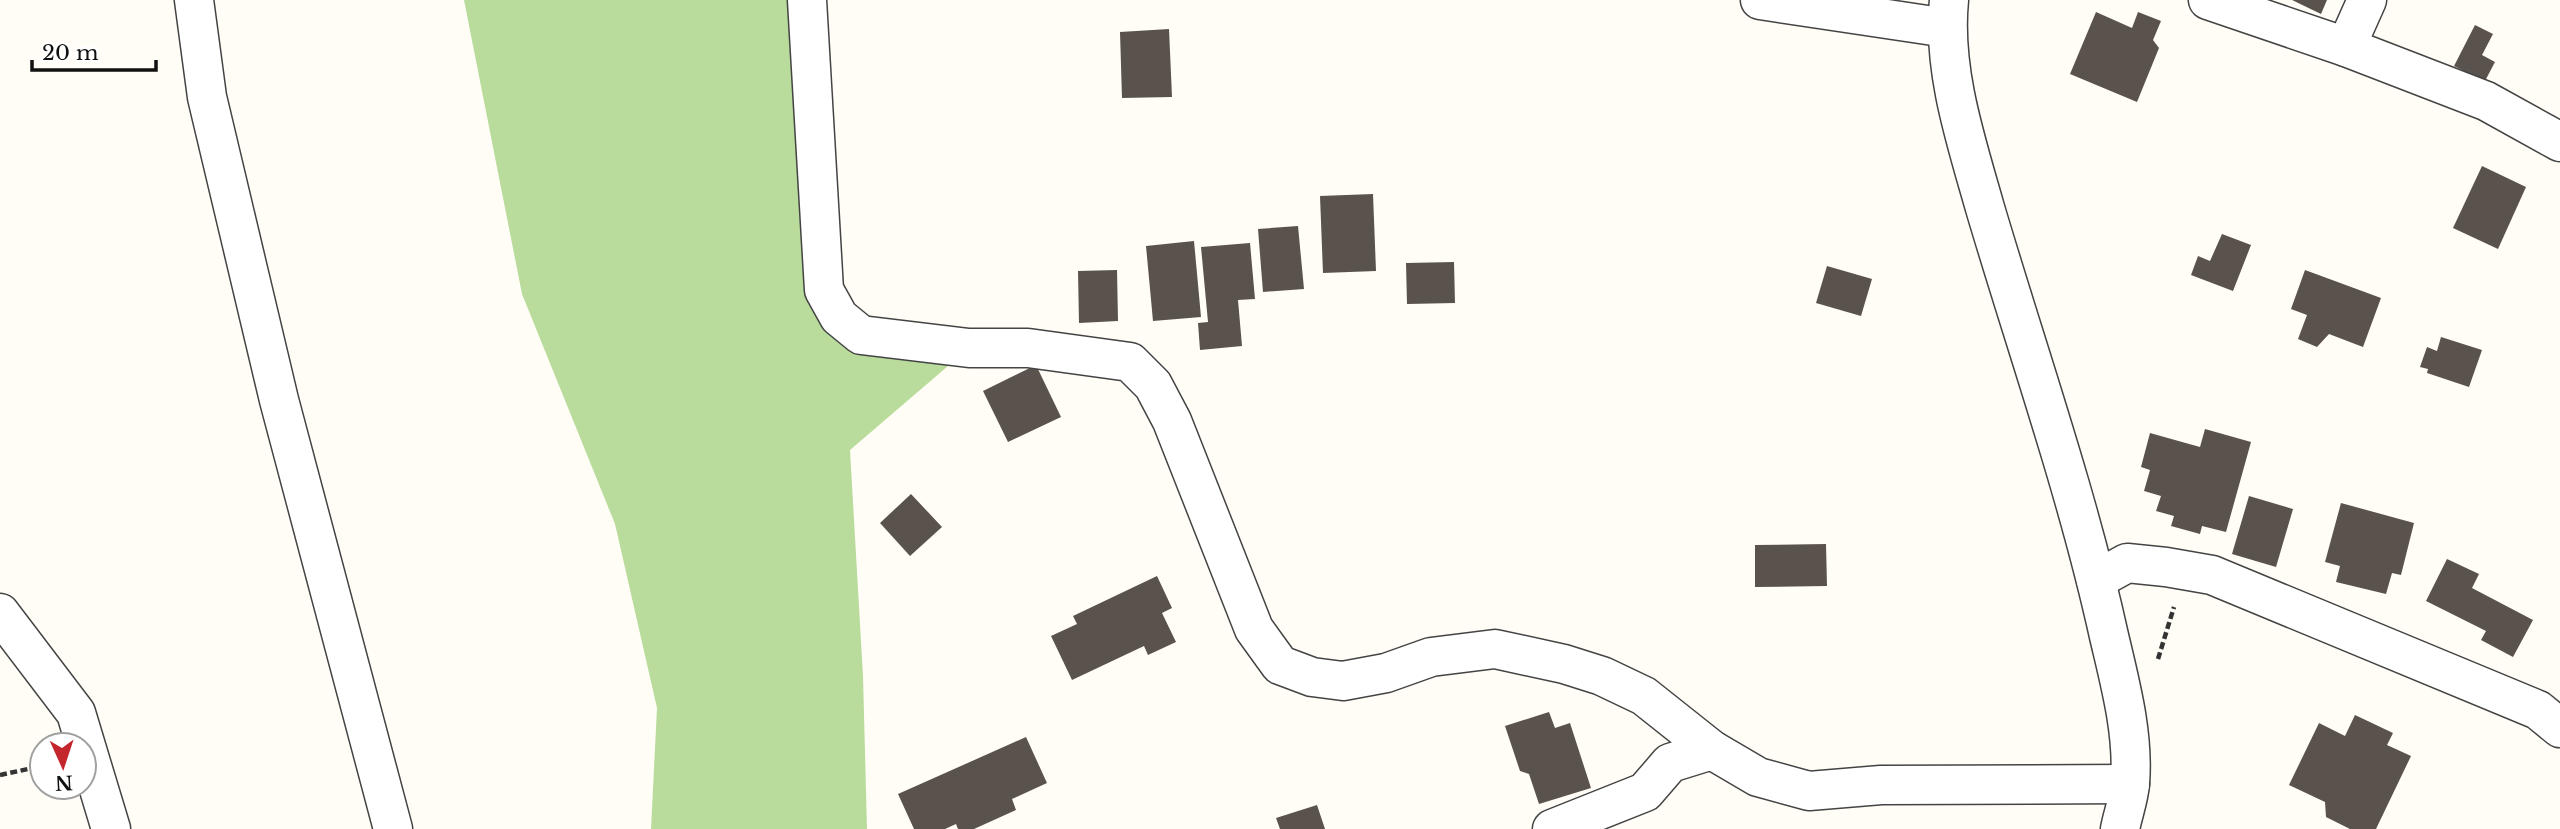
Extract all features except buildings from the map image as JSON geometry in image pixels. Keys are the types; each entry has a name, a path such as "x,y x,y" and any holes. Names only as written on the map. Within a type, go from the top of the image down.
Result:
{"street":[{"path":"194,0 207,97 279,400 393,829"},
{"path":"807,0 824,290 839,317 861,335 969,348 1028,348 1130,362 1153,386 1172,421 1254,629 1280,665 1312,677 1343,681 1386,673 1431,657 1462,652 1495,649 1531,656 1602,676 1644,696 1712,750 1758,777 1809,791 1881,785 2130,784"},
{"path":"1760,0 1948,14 1962,128 2070,487 2096,580 2119,681 2130,746 2130,784 2120,829"},
{"path":"2208,0 2346,47 2486,102 2560,142"},
{"path":"2346,47 2367,0"},
{"path":"2096,580 2127,563 2212,575 2538,710 2560,728"},
{"path":"0,613 76,713 111,829"},
{"path":"1552,829 1645,792 1670,763 1712,750"}],"path":[{"path":"0,775 28,769"}],"green space":[{"path":"464,0 807,0 839,316 969,348 850,450 863,676 867,829 651,829 657,708 615,524 522,294"}]}
